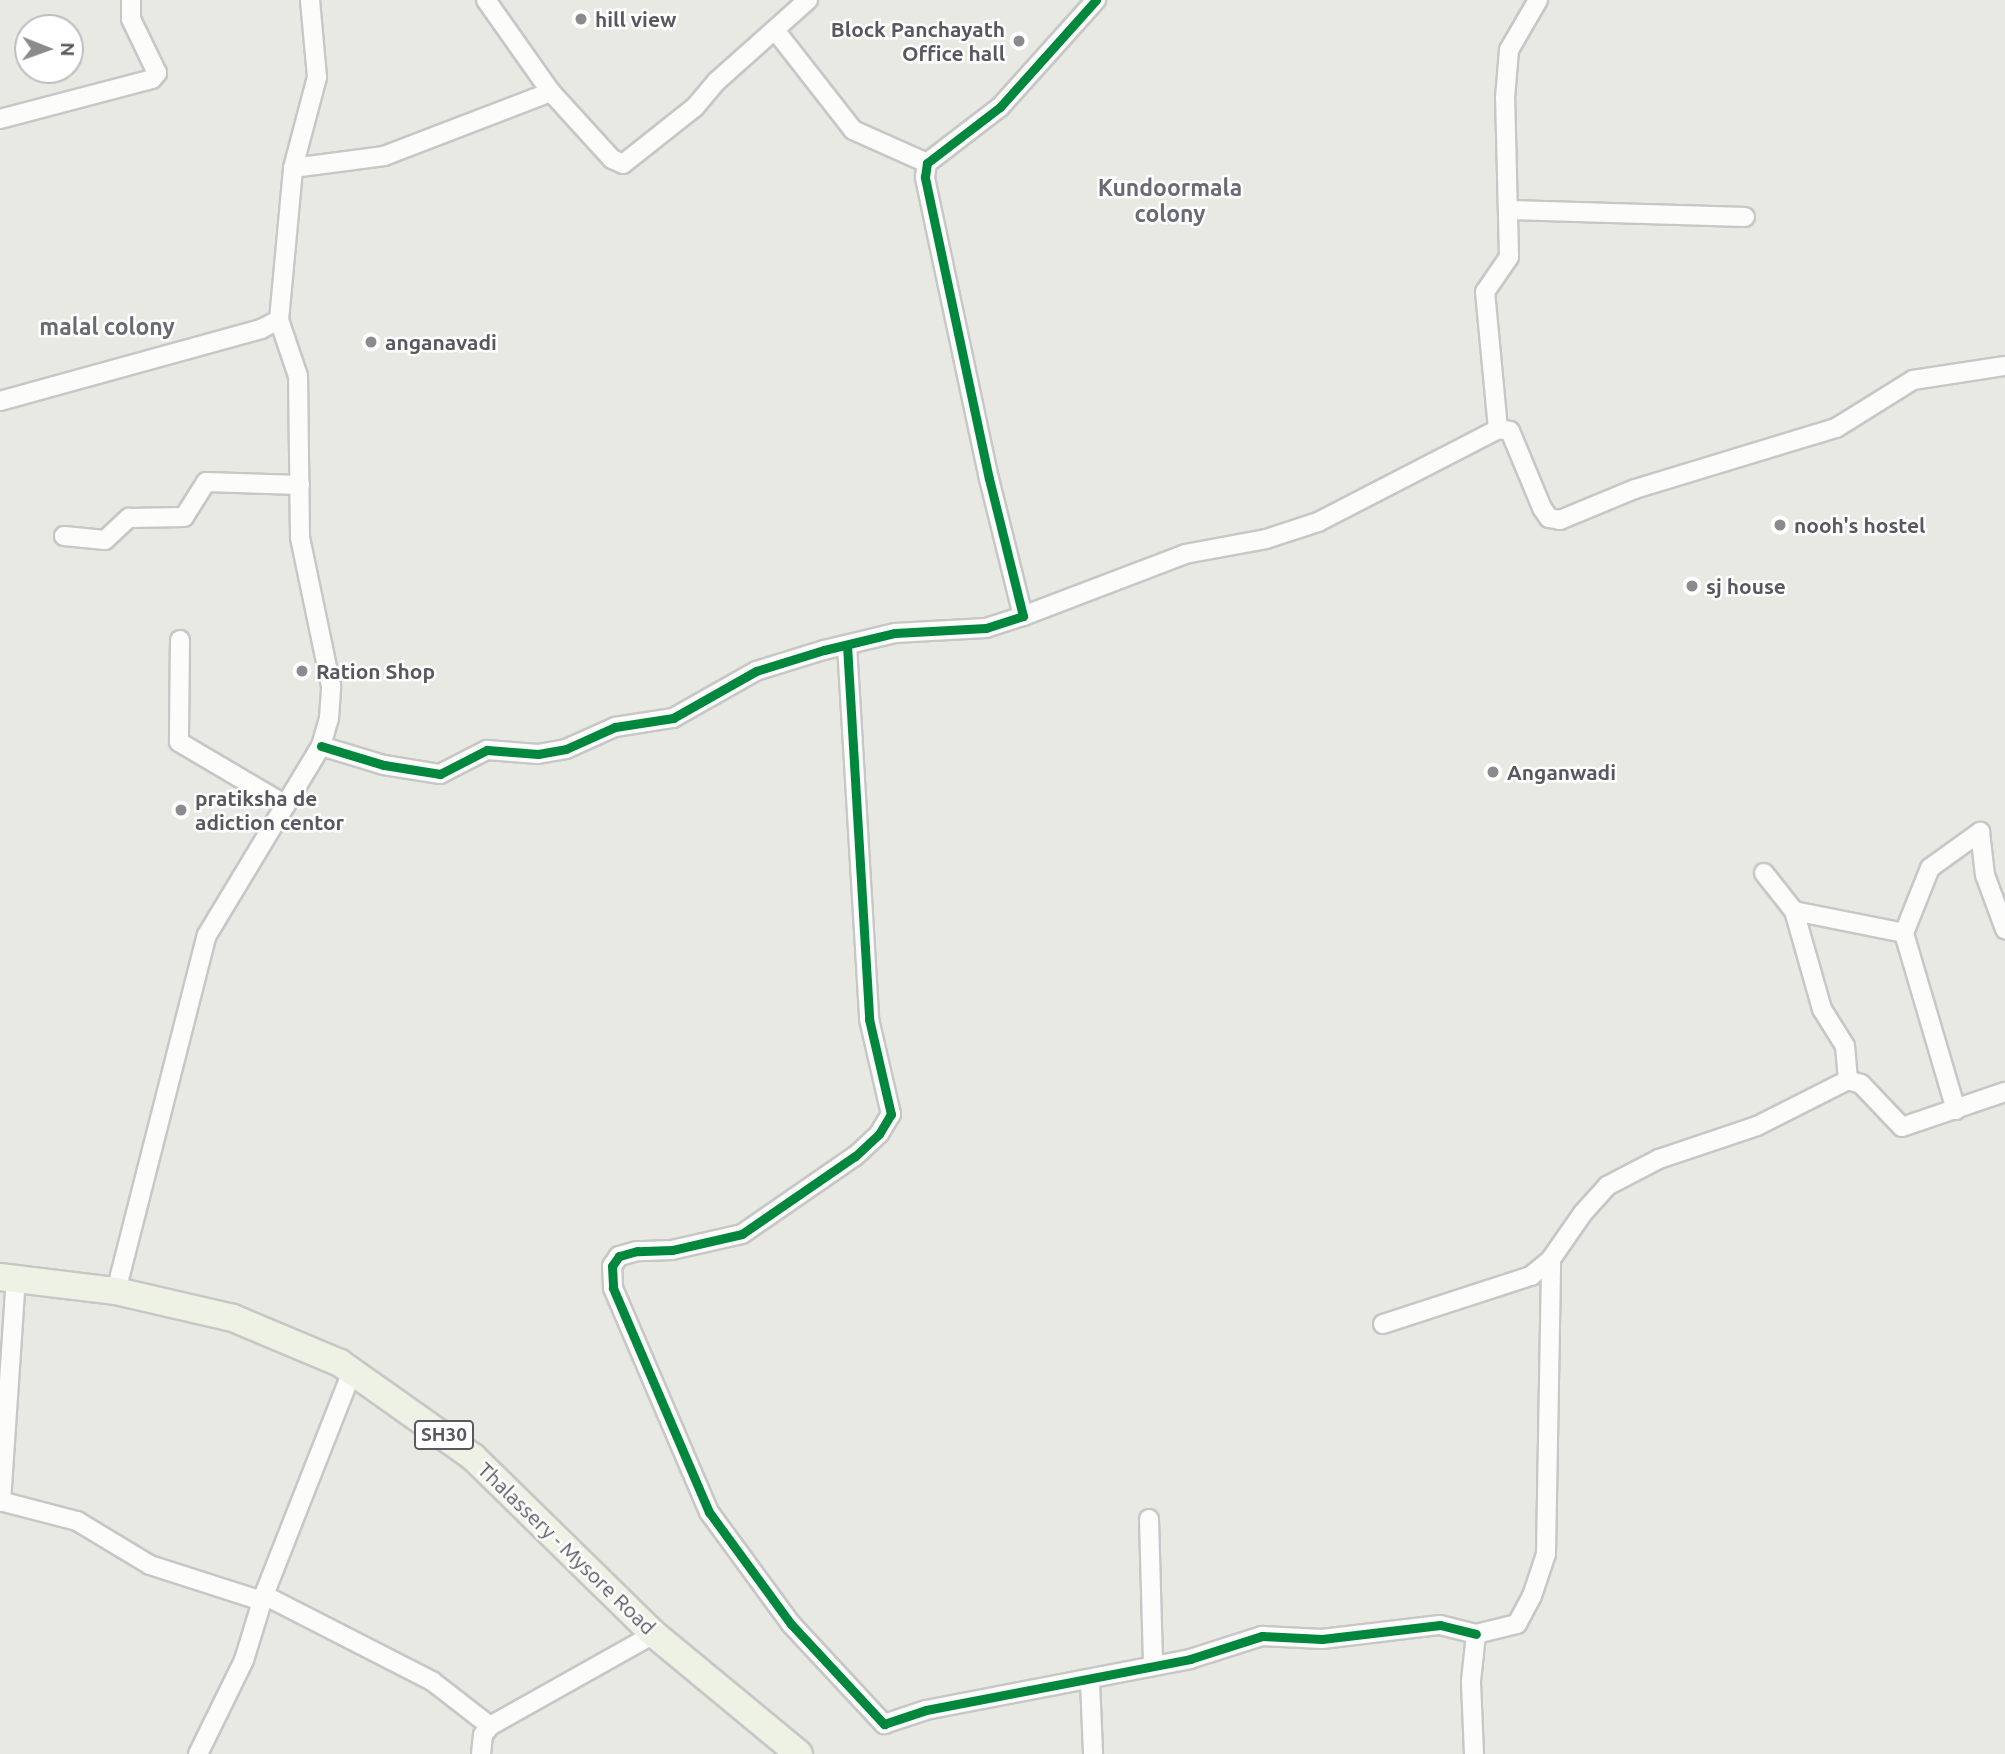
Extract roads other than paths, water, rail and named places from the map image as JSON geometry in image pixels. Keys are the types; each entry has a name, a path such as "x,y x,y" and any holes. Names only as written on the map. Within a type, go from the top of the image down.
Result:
{"main road":[{"name":"Thalassery - Mysore Road","path":"8,1278 116,1291 233,1318 352,1372 473,1457 654,1634 799,1754"}],"street":[{"path":"0,119 152,79 157,73 131,19 131,0"},
{"path":"116,1291 207,935 321,746 330,718 331,686 300,537 298,376 279,320 293,168 317,77 310,0"},
{"path":"485,0 551,92 612,159 623,164 695,107 717,81 808,0"},
{"path":"1023,616 989,479 925,177 927,163 1000,107 1096,0"},
{"path":"1498,429 1485,292 1509,257 1511,210 1505,98 1509,50 1538,0"},
{"path":"775,30 853,130 927,163"},
{"path":"293,168 384,156 551,92"},
{"path":"1511,210 1745,217"},
{"path":"0,401 261,329 279,320"},
{"path":"321,746 384,765 440,774 487,751 538,754 566,749 615,727 673,718 756,671 895,633 986,628 1185,554 1266,539 1318,522 1498,429 1510,431 1542,508 1549,518 1560,520 1635,489 1836,428 1913,380 2005,366"},
{"path":"64,536 105,540 129,518 184,517 206,482 300,485"},
{"path":"180,640 179,742 286,805"},
{"path":"847,645 869,1020 891,1114 879,1133 855,1156 742,1234 619,1256 612,1266 613,1288 709,1512 791,1623 878,1720 891,1724 926,1710 1090,1681 1153,1664 1190,1659 1262,1636 1322,1639 1440,1625 1476,1633 1517,1624 1532,1597 1546,1554 1551,1259"},
{"path":"1956,1110 1904,933 1930,868 1980,832 1985,876 2005,929"},
{"path":"1764,873 1794,911 1822,1009 1845,1046 1848,1080"},
{"path":"1794,911 1904,933"},
{"path":"1383,1324 1531,1276 1551,1259 1607,1186 1659,1158 1757,1126 1848,1080 1861,1084 1902,1127 2005,1092"},
{"path":"8,1278 0,1502 77,1521 150,1565 263,1598 432,1682 490,1727"},
{"path":"198,1754 230,1692 263,1598 352,1372"},
{"path":"1149,1519 1153,1664"},
{"path":"1474,1754 1471,1681 1476,1633"},
{"path":"481,1754 483,1735 490,1727 654,1634"},
{"path":"1090,1681 1093,1754"}],"place":[{"name":"hill view","path":"581,19"},
{"name":"Block Panchayath Office hall","path":"1019,41"},
{"name":"anganavadi","path":"371,342"},
{"name":"nooh's hostel","path":"1780,525"},
{"name":"sj house","path":"1692,586"},
{"name":"Ration Shop","path":"302,671"},
{"name":"Anganwadi","path":"1493,772"},
{"name":"pratiksha de adiction centor","path":"181,810"}],"district":[{"name":"Kundoormala colony","path":"1170,201"},
{"name":"malal colony","path":"107,327"}]}
